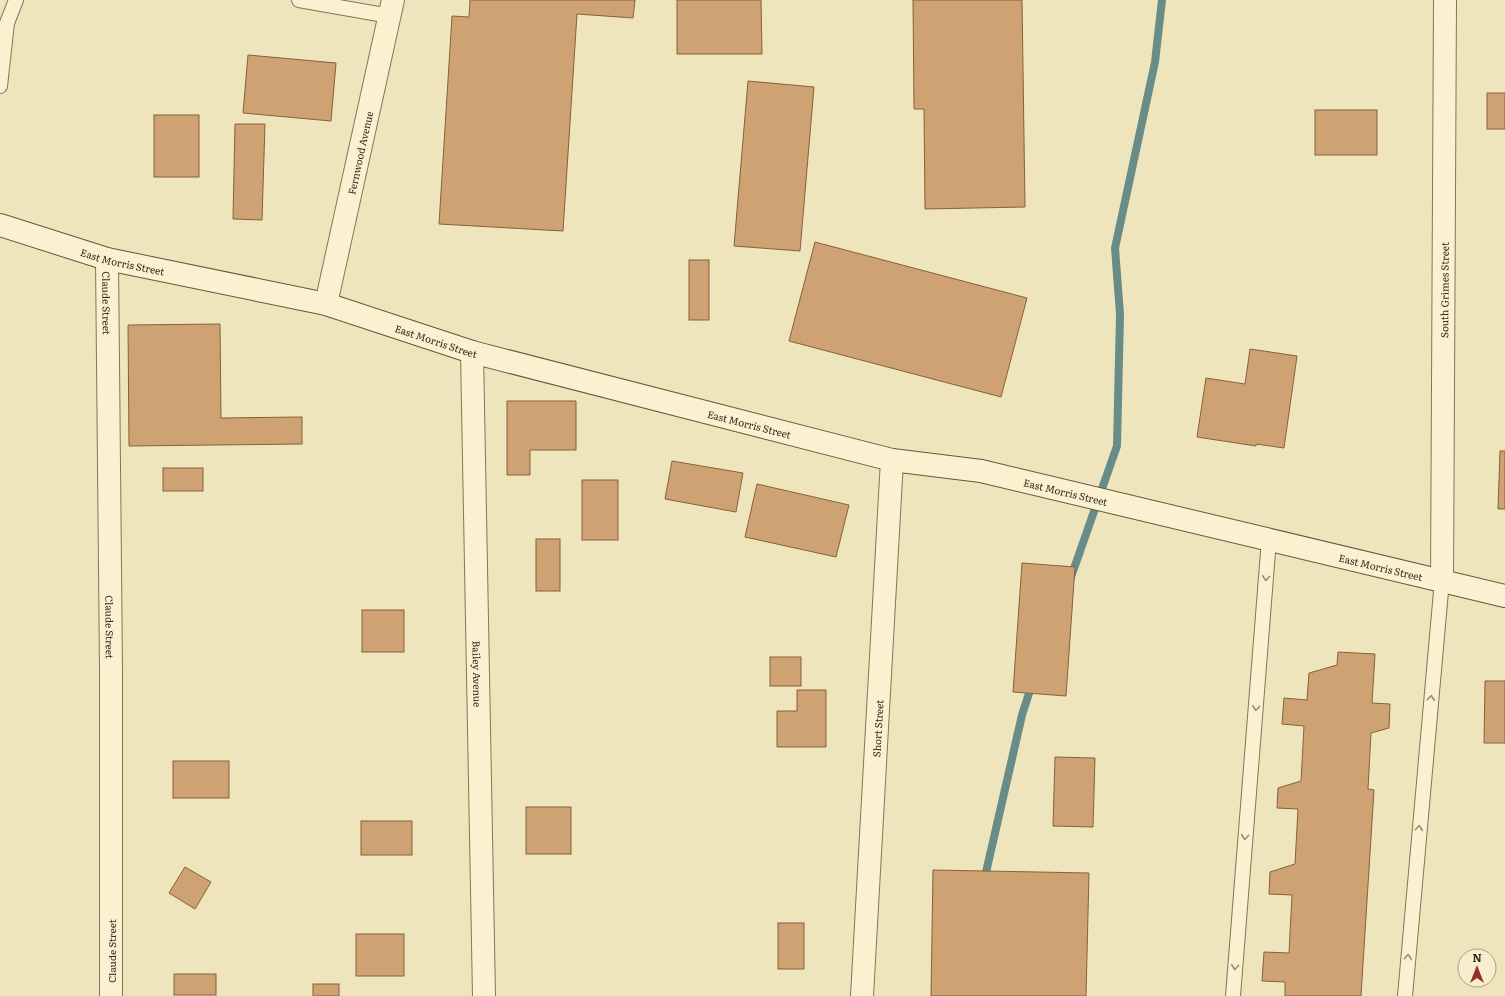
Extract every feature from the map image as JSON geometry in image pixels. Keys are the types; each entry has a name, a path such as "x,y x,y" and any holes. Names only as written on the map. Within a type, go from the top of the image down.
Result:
{"street":[{"name":"South Grimes Street","path":"1442,580 1445,0"},
{"name":"Fernwood Avenue","path":"326,304 391,8"},
{"name":"East Morris Street","path":"0,224 107,259 326,304 472,352 892,460 981,471 1505,596"},
{"name":"Claude Street","path":"107,259 111,662 111,996"},
{"name":"Bailey Avenue","path":"472,352 484,996"},
{"name":"Short Street","path":"862,996 892,460"}],"lane":[{"path":"0,86 7,23 16,0"},
{"path":"299,0 391,8"},
{"path":"1233,996 1269,539"},
{"path":"1405,996 1442,580"}],"building":[{"path":"470,0 635,0 633,18 577,14 563,231 439,224 452,16 469,17"},
{"path":"677,0 761,0 762,54 677,54"},
{"path":"913,0 1022,0 1025,207 925,209 924,109 914,109"},
{"path":"248,55 336,63 331,121 243,113"},
{"path":"748,81 814,87 800,251 734,246"},
{"path":"1487,93 1505,93 1505,129 1487,129"},
{"path":"1315,110 1377,110 1377,155 1315,155"},
{"path":"154,115 199,115 199,177 154,177"},
{"path":"235,124 265,124 262,220 233,219"},
{"path":"815,242 1027,298 1001,397 789,341"},
{"path":"689,260 709,260 709,320 689,320"},
{"path":"220,324 221,418 302,417 302,444 129,446 128,325"},
{"path":"1250,349 1297,356 1284,448 1256,444 1256,446 1197,437 1206,378 1245,384"},
{"path":"507,401 576,401 576,450 530,450 530,475 507,475"},
{"path":"1500,451 1505,451 1505,509 1498,509"},
{"path":"672,461 743,473 736,512 665,499"},
{"path":"163,468 203,468 203,491 163,491"},
{"path":"582,480 618,480 618,540 582,540"},
{"path":"757,484 849,505 836,557 745,537"},
{"path":"536,539 560,539 560,591 536,591"},
{"path":"1022,563 1075,567 1066,696 1013,692"},
{"path":"362,610 404,610 404,652 362,652"},
{"path":"1338,652 1375,654 1372,703 1390,704 1389,728 1371,733 1368,789 1374,790 1361,996 1285,996 1285,982 1262,981 1264,952 1289,953 1292,895 1269,894 1270,872 1295,864 1298,809 1277,808 1278,788 1301,781 1304,726 1282,724 1284,698 1307,700 1309,673 1337,665"},
{"path":"770,657 801,657 801,686 770,686"},
{"path":"1485,681 1505,681 1505,743 1484,743"},
{"path":"797,690 826,690 826,747 777,747 777,711 797,711"},
{"path":"1055,757 1095,758 1093,827 1053,826"},
{"path":"173,761 229,761 229,798 173,798"},
{"path":"526,807 571,807 571,854 526,854"},
{"path":"361,821 412,821 412,855 361,855"},
{"path":"185,867 211,882 195,909 169,893"},
{"path":"933,870 1089,873 1086,996 931,996"},
{"path":"778,923 804,923 804,969 778,969"},
{"path":"356,934 404,934 404,976 356,976"},
{"path":"174,974 216,974 216,995 174,995"},
{"path":"313,984 339,984 339,996 313,996"}],"waterway":[{"path":"1071,577 1117,446 1120,314 1115,248 1155,62 1162,0"},
{"path":"984,881 1022,715 1032,684"}]}
